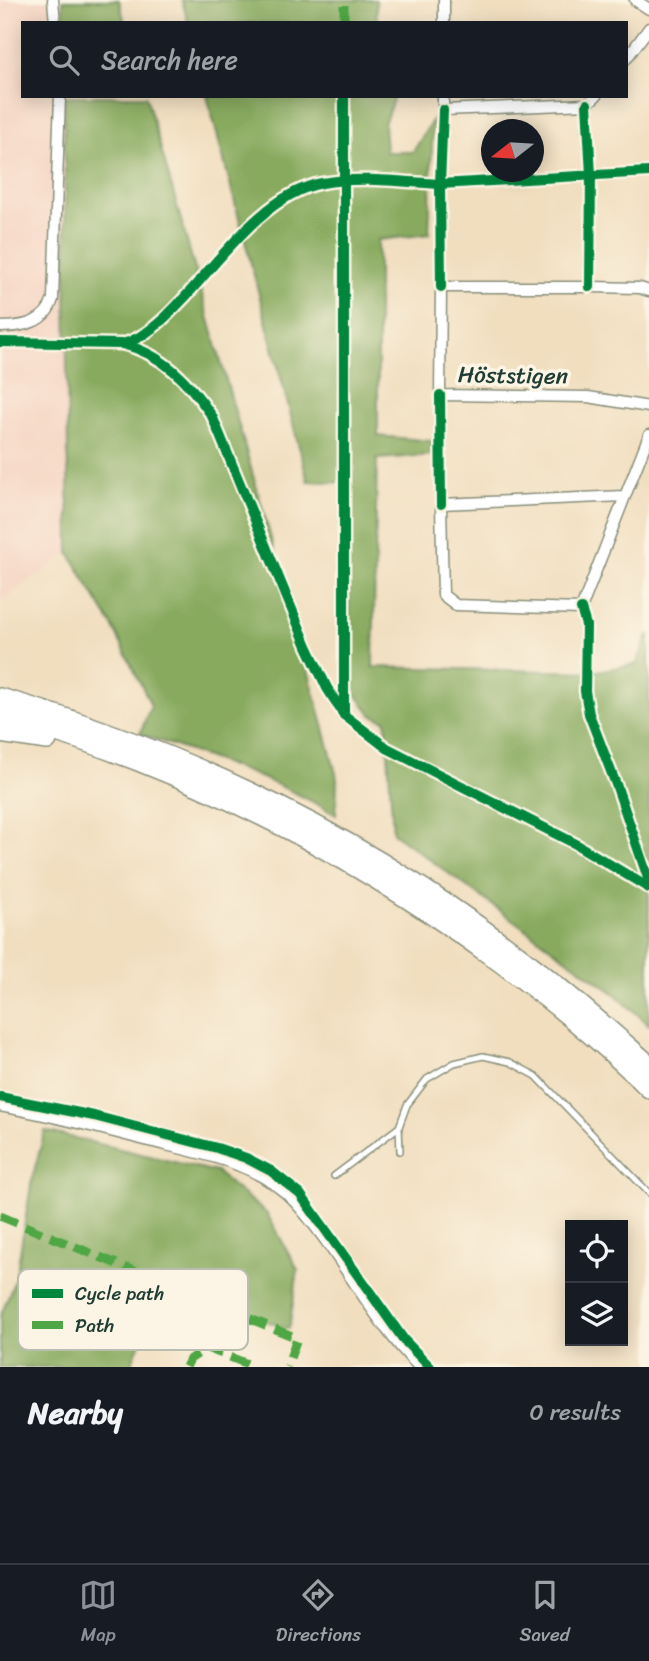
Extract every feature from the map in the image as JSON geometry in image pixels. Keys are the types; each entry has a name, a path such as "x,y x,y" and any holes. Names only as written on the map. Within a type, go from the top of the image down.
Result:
{"highway":[{"path":"0,698 82,723 193,765 317,825 430,893 526,961 649,1065"},
{"path":"0,715 133,758 250,809 381,881 459,932 518,976 601,1043 649,1088"},
{"path":"0,733 36,737 133,758"}],"street":[{"path":"53,0 55,21"},
{"path":"444,0 444,21"},
{"path":"635,0 649,9"},
{"path":"628,56 649,28"},
{"path":"0,327 35,321 46,314 53,299 60,98"},
{"path":"443,98 443,110 587,104 594,98"},
{"name":"Höststigen","path":"649,291 628,288 440,286 440,395 588,397 649,407"},
{"path":"624,496 441,504 443,595 456,605 581,609 624,496 645,457 649,435"},
{"path":"0,1106 54,1116 228,1162 272,1182 294,1201 327,1243 377,1318 419,1367"}],"lane":[{"path":"400,1151 399,1127 407,1105 426,1079 454,1062 483,1056 510,1062 536,1076 649,1193"},
{"path":"334,1176 399,1127"}],"shaded area":[{"path":"0,0 63,0 63,21 21,21 21,98 64,98 69,553 0,602"}],"green space":[{"path":"63,0 119,0 124,21 63,21"},
{"path":"182,0 376,0 377,21 187,21"},
{"path":"64,98 147,98 337,777 336,815 264,779 140,734 151,705 112,625 69,553"},
{"path":"208,98 392,98 384,124 386,152 413,152 433,119 429,234 378,240 378,436 432,441 432,455 377,459 373,667 592,672 637,664 649,633 649,1025 615,994 393,833 386,721 372,715 350,687 347,483 308,481"},
{"path":"45,1131 216,1172 267,1214 298,1270 289,1329 248,1315 248,1269 18,1269 18,1350 137,1350 131,1367 0,1367 0,1317 16,1277 32,1179"}],"marked path":[{"path":"344,0 344,21"},
{"path":"0,1216 129,1269"},
{"path":"248,1318 297,1338 287,1367"},
{"path":"186,1367 190,1359 204,1350"},
{"path":"212,1350 255,1367"}],"cycle path":[{"path":"344,98 344,715"},
{"path":"587,104 591,175 590,287"},
{"path":"122,344 140,337 156,325 246,229 282,200 302,189 322,183 351,180 440,184 443,110"},
{"path":"441,287 440,184 649,172"},
{"path":"0,342 122,344 150,355 174,371 212,416 307,646 327,688 344,715 387,748 574,843 649,888"},
{"path":"440,395 441,504"},
{"path":"581,609 586,625 585,691 589,714 649,881"},
{"path":"0,1097 94,1116 217,1148 246,1158 271,1171 300,1194 404,1340 430,1367"}]}
